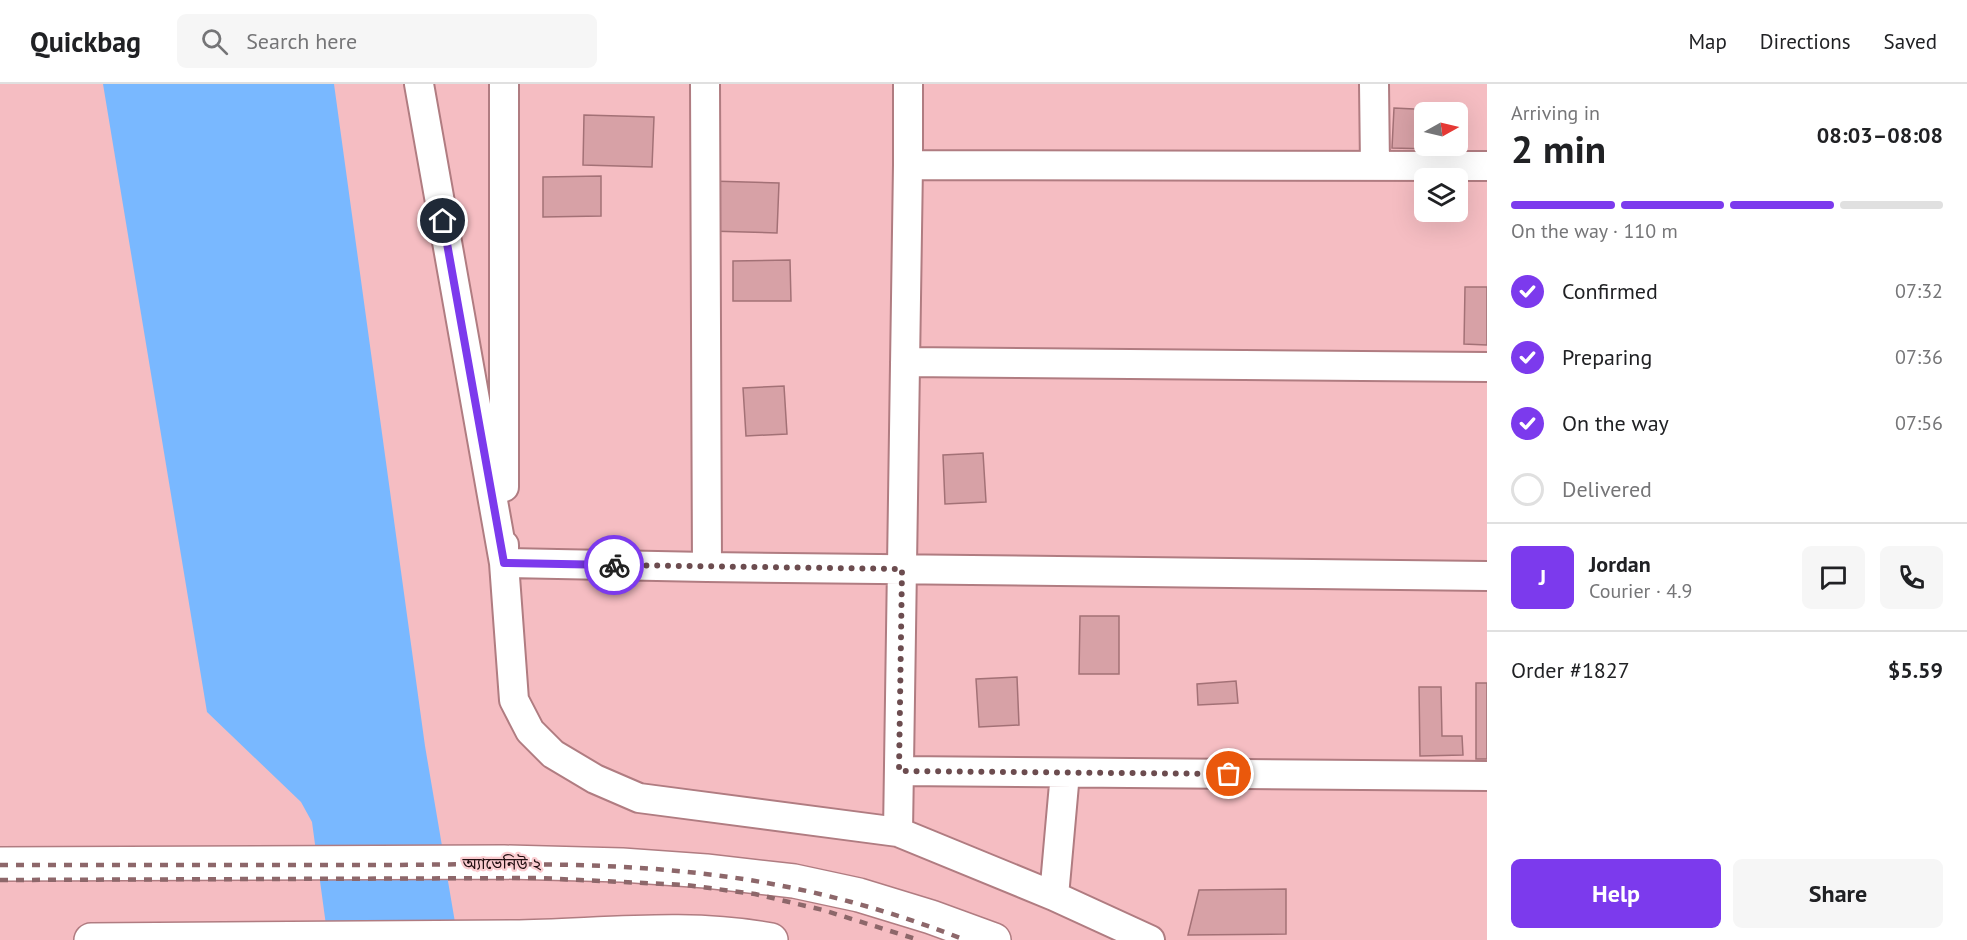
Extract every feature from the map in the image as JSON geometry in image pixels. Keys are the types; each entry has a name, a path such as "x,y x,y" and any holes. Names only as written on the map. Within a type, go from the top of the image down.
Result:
{"main road":[{"name":"অ্যাভেনিউ ২","path":"0,864 504,862 622,865 706,871 794,881 859,895 931,916 994,940"},
{"path":"91,940 514,937 654,932 771,940"}],"street":[{"path":"419,84 504,563"},
{"path":"504,84 504,563 514,700 530,731 553,754 594,779 639,798 898,832 1054,896 1150,940"},
{"path":"705,84 707,567"},
{"path":"898,832 908,84"},
{"path":"1374,84 1375,165"},
{"path":"908,165 1487,166"},
{"path":"905,362 1487,367"},
{"path":"504,563 1487,576"},
{"path":"899,771 1487,776"},
{"path":"1054,896 1065,773"}],"water":[{"path":"103,84 334,84 425,746 458,940 328,940 312,822 301,802 207,712"}],"building":[{"path":"1394,108 1414,109 1414,149 1392,148"},
{"path":"584,115 654,117 652,167 583,165"},
{"path":"601,176 601,216 543,217 543,177"},
{"path":"710,181 779,183 777,233 708,231"},
{"path":"790,260 791,301 733,301 733,261"},
{"path":"1465,287 1487,287 1487,345 1464,344"},
{"path":"784,386 787,434 746,436 743,388"},
{"path":"983,453 986,502 945,504 943,455"},
{"path":"1080,616 1119,616 1119,674 1079,674"},
{"path":"1017,677 1019,725 979,727 976,679"},
{"path":"1236,681 1238,703 1198,705 1197,684"},
{"path":"1476,683 1487,683 1487,759 1476,759"},
{"path":"1419,687 1441,687 1442,736 1462,736 1463,755 1420,756"},
{"path":"1286,889 1286,934 1188,935 1199,890"}],"railway":[{"path":"0,865 516,864 644,868 729,877 789,887 849,901 965,940"},
{"path":"0,880 539,878 686,885 755,894 823,910 919,940"}],"way so far":[{"path":"614,565 902,569 899,771 1229,774"}],"route":[{"path":"443,221 504,563 614,565"}]}
